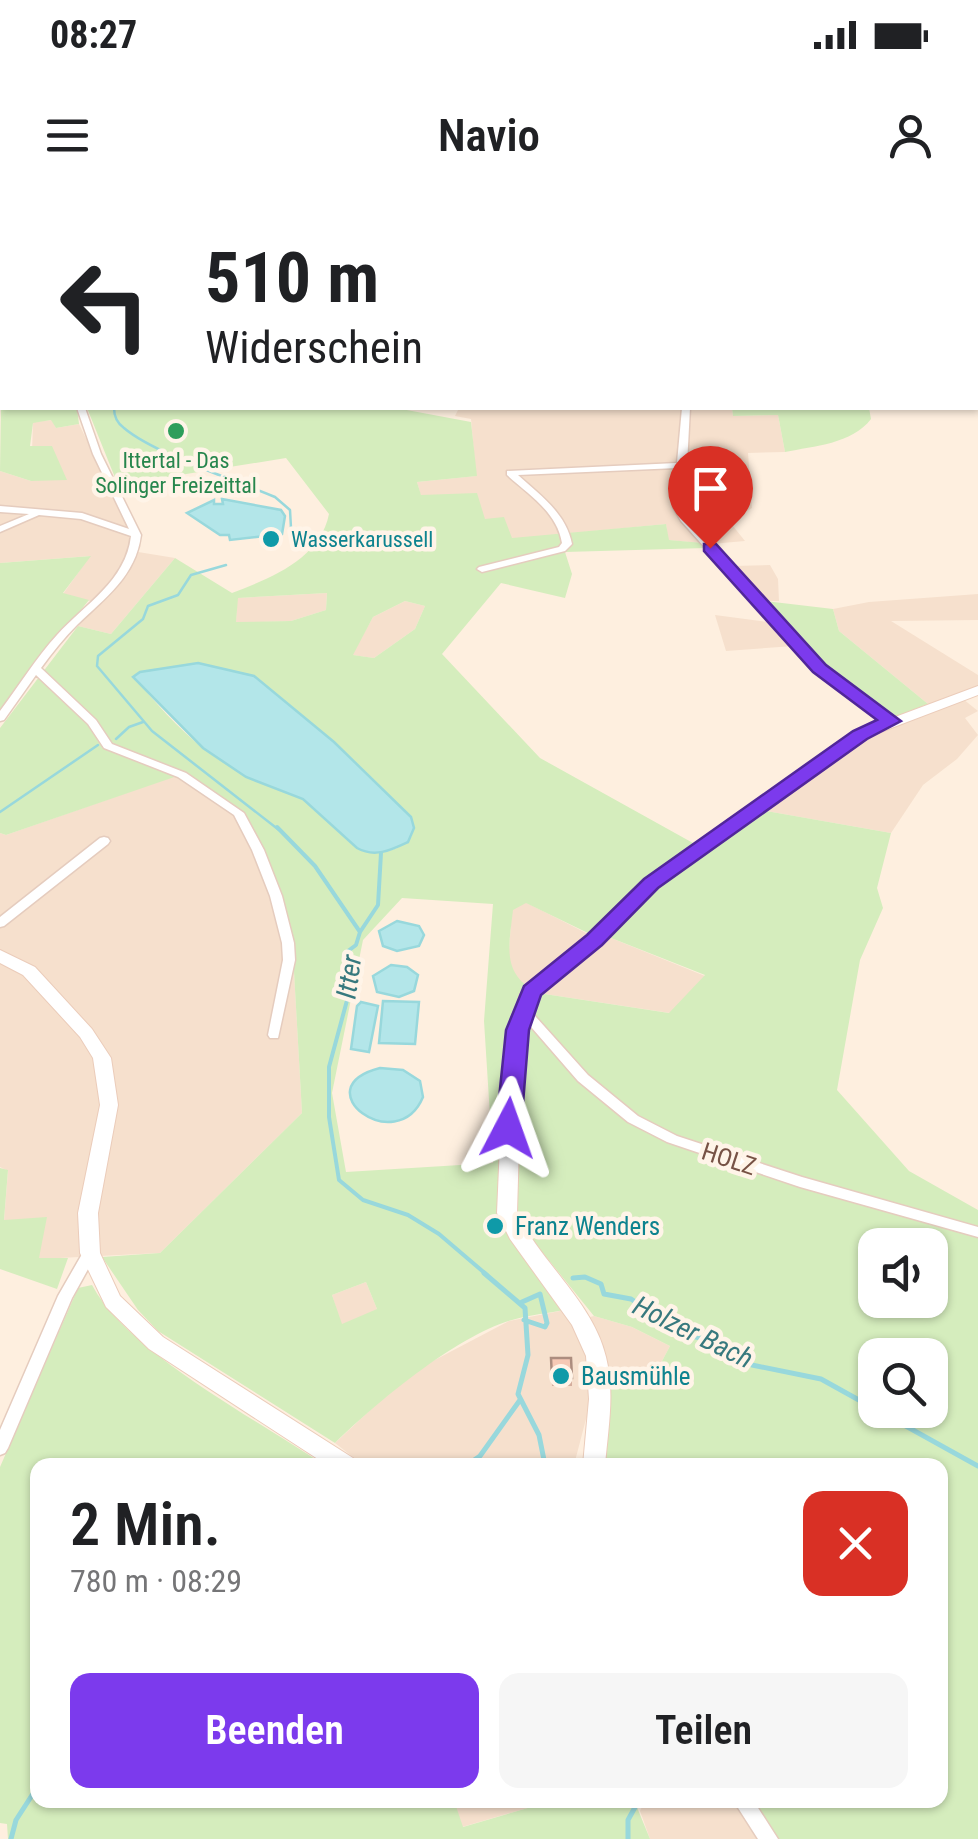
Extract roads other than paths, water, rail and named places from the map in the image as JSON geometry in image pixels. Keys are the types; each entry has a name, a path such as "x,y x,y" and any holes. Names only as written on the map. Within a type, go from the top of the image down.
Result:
{"street":[{"path":"0,718 60,637 126,568 135,550 136,535 97,454 82,410"},
{"path":"686,410 678,508 820,668 891,721"},
{"path":"482,569 562,549 567,544 567,532 554,515 510,473 683,469"},
{"path":"0,509 82,516 136,535"},
{"path":"0,529 41,512"},
{"path":"37,670 92,722 108,746 175,772 238,813 276,896 288,943 289,960 274,1035"},
{"path":"595,1458 600,1399 596,1356 580,1321 517,1234 507,1213 512,1076 523,1010 532,991 595,940 651,884 860,735 978,690"},
{"path":"0,923 104,841"},
{"path":"0,956 29,970 86,1033 105,1067 109,1105 88,1213 90,1253 113,1301 136,1326 334,1458"},
{"name":"HOLZ","path":"523,1010 583,1078 633,1118 672,1139 800,1182 978,1232"},
{"path":"0,1448 65,1296 90,1253"},
{"path":"748,1808 769,1839"}],"water":[{"path":"222,499 281,510 285,516 282,534 230,540 229,535 220,535 187,513 214,500 214,504 223,504"},
{"path":"198,663 254,676 334,742 411,817 414,828 408,842 377,853 357,848 303,799 246,777 203,748 133,677 140,672"},
{"path":"397,921 419,926 424,935 419,946 397,951 383,946 379,931"},
{"path":"391,965 407,967 418,975 414,991 399,997 377,992 373,976"},
{"path":"383,1001 419,1002 415,1044 379,1043"},
{"path":"361,1002 378,1006 369,1052 351,1049 357,1006"},
{"path":"380,1068 403,1070 420,1081 423,1097 410,1114 394,1121 377,1120 362,1113 352,1102 350,1090 358,1078"}],"waterway":[{"name":"Itter","path":"114,410 122,426 154,447 275,497 290,510 291,528"},
{"name":"Itter","path":"226,565 191,575 178,595 148,606 143,619 98,656 97,666 152,731 279,830"},
{"path":"116,739 129,727 143,722"},
{"path":"0,812 98,745"},
{"name":"Itter","path":"277,827 315,866 360,932"},
{"path":"360,932 378,905 381,853"},
{"name":"Itter","path":"360,932 356,945 348,951 349,993 329,1067 329,1117 339,1180 363,1200 408,1215 439,1234 487,1275"},
{"name":"Itter","path":"484,1273 525,1308 526,1321"},
{"name":"Holzer Bach","path":"573,1278 585,1277 601,1284 604,1294 631,1299 684,1334 716,1342 752,1365 821,1379 978,1466"},
{"path":"522,1302 540,1294 547,1323 545,1327 526,1321"},
{"name":"Itter","path":"526,1321 528,1355 518,1394 539,1435 544,1458"},
{"path":"477,1458 520,1400"},
{"path":"11,1839 16,1820 30,1798"},
{"name":"Itter","path":"628,1839 628,1820 635,1808"}],"place":[{"name":"Ittertal - Das Solinger Freizeittal","path":"176,431"},
{"name":"Wasserkarussell","path":"271,539"},
{"name":"Franz Wenders","path":"495,1226"},
{"name":"Bausmühle","path":"561,1376"}]}
